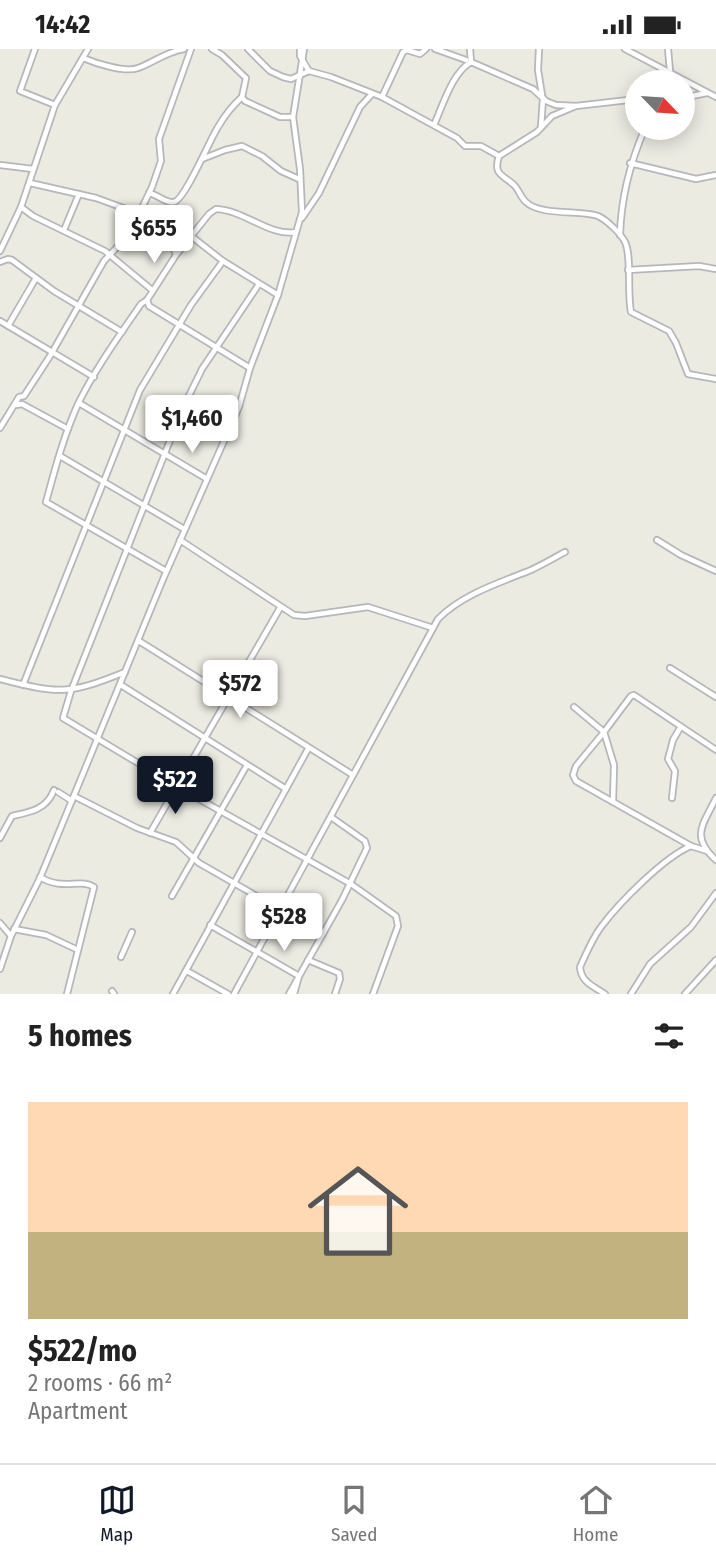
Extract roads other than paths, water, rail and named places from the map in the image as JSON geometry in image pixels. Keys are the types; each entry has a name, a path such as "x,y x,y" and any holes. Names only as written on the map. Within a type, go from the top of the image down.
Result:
{"street":[{"path":"35,49 20,91 55,106"},
{"path":"0,251 21,207 55,106 88,49"},
{"path":"83,58 133,70 167,53 184,49"},
{"path":"0,428 19,397 25,395 110,254 138,216 159,168 159,139 191,49"},
{"path":"149,193 171,202 177,201 216,129 228,110 242,97 246,79 222,55 212,49"},
{"path":"248,49 274,73 291,79 309,71 331,77 371,95 382,97 434,125 465,146 481,146 499,156"},
{"path":"300,222 302,212 293,117 302,49"},
{"path":"382,97 403,51 420,54 426,49"},
{"path":"435,49 469,61 556,105 576,106 625,100"},
{"path":"539,49 541,128"},
{"path":"625,49 668,70"},
{"path":"668,49 670,70"},
{"path":"434,125 469,61 469,51"},
{"path":"302,60 309,71"},
{"path":"695,86 716,97"},
{"path":"695,95 707,93"},
{"path":"0,969 11,936 40,877 166,571 239,405 278,295 300,222 318,193 360,107 371,95"},
{"path":"242,97 280,117 293,117"},
{"path":"576,106 552,116 541,128 499,156 497,171 516,187 525,202 557,212 600,217 627,246 631,312 669,331 688,375 716,379"},
{"path":"620,236 621,209 630,163 640,140"},
{"path":"201,160 242,146 299,179"},
{"path":"630,163 696,179 716,175"},
{"path":"0,165 33,169"},
{"path":"30,183 79,194 132,211 171,244 176,254"},
{"path":"64,230 79,194"},
{"path":"21,207 33,216 110,254 152,290"},
{"path":"166,571 46,502 68,429 79,403 122,332 141,304 147,300 176,254 212,210 219,208 281,232 296,232"},
{"path":"132,211 141,209"},
{"path":"191,236 223,261 278,295"},
{"path":"0,263 10,259 79,307 122,332"},
{"path":"23,685 144,382 223,261"},
{"path":"628,271 699,266 716,269"},
{"path":"8,326 36,278"},
{"path":"259,284 202,369 181,410 71,691 63,718 177,787 351,884 393,913 399,921 373,994"},
{"path":"147,300 149,306 250,368"},
{"path":"0,321 94,377"},
{"path":"79,403 207,478"},
{"path":"16,405 22,404 68,429"},
{"path":"60,456 184,529"},
{"path":"180,540 280,608 299,616 373,607 433,628"},
{"path":"657,540 716,571"},
{"path":"234,994 433,628 449,608 501,580 533,569 565,552"},
{"path":"150,833 280,608"},
{"path":"139,641 353,775"},
{"path":"670,668 716,697"},
{"path":"0,679 55,692 85,688 125,672"},
{"path":"121,685 286,789"},
{"path":"706,851 691,846 580,784 573,775 576,766 634,695 716,750"},
{"path":"574,707 604,732 610,745 614,765 613,802"},
{"path":"672,798 675,771 668,759 673,740 681,728"},
{"path":"173,994 308,749"},
{"path":"172,896 247,765"},
{"path":"0,838 12,816 41,807 56,791 176,842 199,863 323,934"},
{"path":"716,798 701,829 701,843 716,860"},
{"path":"291,994 351,884 367,845 331,817"},
{"path":"605,994 584,980 580,972 600,928 628,897 676,854 691,846"},
{"path":"40,877 60,885 87,883 93,886 94,893 67,994"},
{"path":"631,994 650,964 691,927 716,893"},
{"path":"0,923 11,936"},
{"path":"210,925 299,976"},
{"path":"14,929 46,935 78,950"},
{"path":"121,957 132,932"},
{"path":"308,960 339,973 340,979 335,994"},
{"path":"688,993 716,960"},
{"path":"187,971 228,994"}]}
